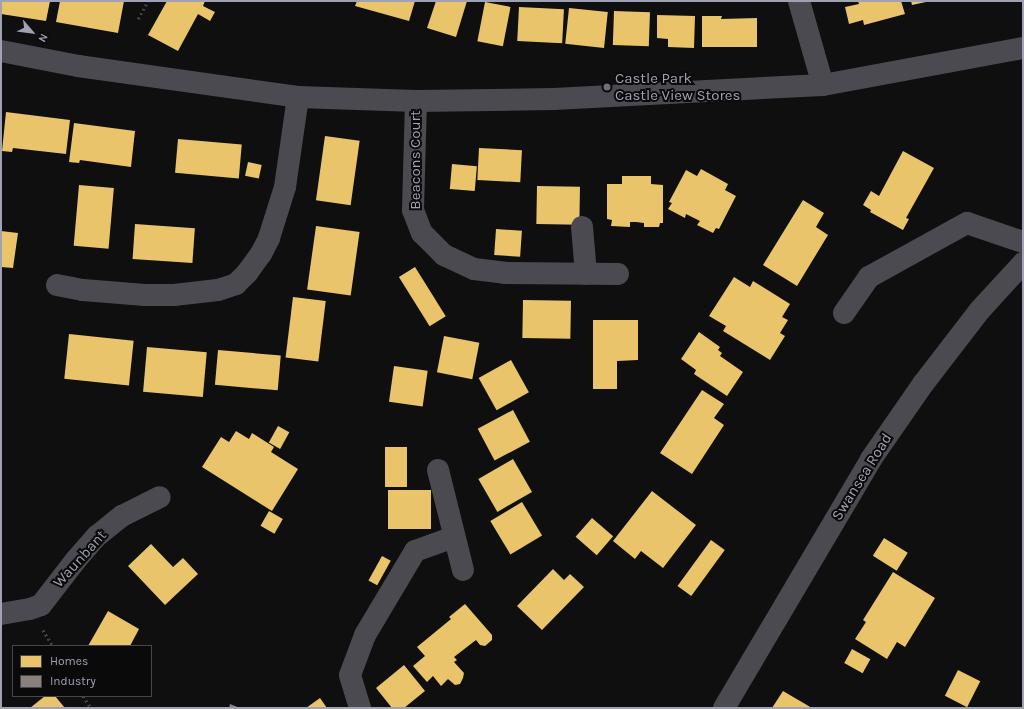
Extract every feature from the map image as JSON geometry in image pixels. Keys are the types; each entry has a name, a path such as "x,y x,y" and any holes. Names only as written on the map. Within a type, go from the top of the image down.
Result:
{"street":[{"path":"799,1 823,85"},
{"path":"1,51 78,66 298,97 416,101 570,99 823,85 1023,48"},
{"path":"57,284 83,290 145,295 174,295 218,290 236,284 256,261 269,238 285,187 298,97"},
{"name":"Beacons Court","path":"416,101 413,210 422,233 444,255 474,269 505,273 618,274"},
{"path":"844,313 870,277 966,223 1023,242"},
{"path":"582,227 586,274"},
{"name":"Swansea Road","path":"724,708 871,459 924,384 976,316 1023,263"},
{"path":"438,470 463,570"},
{"name":"Waunbant","path":"1,614 30,609 41,605 74,561 97,536 122,516 160,497"},
{"path":"360,708 350,675 365,635 416,551 454,537"}],"path":[{"path":"138,19 148,1"},
{"path":"84,697 91,708"}],"building: Homes":[{"path":"1,1 50,1 46,21 1,14"},
{"path":"60,1 124,1 118,33 56,22"},
{"path":"167,1 205,1 203,6 215,12 210,21 198,14 178,51 148,35"},
{"path":"357,1 415,1 409,21 355,6"},
{"path":"436,1 467,1 456,37 427,28"},
{"path":"858,1 901,1 905,14 864,25 863,20 849,24 845,7 859,4"},
{"path":"911,1 926,1 926,2 912,5"},
{"path":"485,2 511,7 503,46 477,41"},
{"path":"519,7 564,9 562,43 517,41"},
{"path":"569,8 608,12 604,48 565,44"},
{"path":"614,11 650,12 649,46 613,45"},
{"path":"657,15 695,16 694,48 668,47 668,39 657,38"},
{"path":"702,16 722,16 721,19 757,18 757,47 702,47"},
{"path":"6,112 70,120 66,154 13,148 12,152 2,151"},
{"path":"74,123 135,131 131,167 80,160 79,163 69,162"},
{"path":"325,136 360,141 351,205 316,200"},
{"path":"178,139 242,145 239,178 175,173"},
{"path":"479,148 522,150 520,182 477,180"},
{"path":"903,151 934,168 906,218 909,219 903,230 870,212 871,210 863,205 871,191 879,196"},
{"path":"248,162 262,165 259,179 245,176"},
{"path":"452,164 477,166 475,191 450,189"},
{"path":"701,169 728,184 725,190 736,196 719,229 716,228 713,233 697,225 700,221 686,214 685,218 668,209 672,203 669,202 686,170 697,176"},
{"path":"622,176 651,176 651,184 663,185 663,223 660,223 659,227 644,227 644,223 636,222 630,222 630,227 611,226 612,220 607,219 607,184 622,184"},
{"path":"79,185 114,188 109,249 74,246"},
{"path":"537,186 580,187 579,225 536,224"},
{"path":"803,200 824,213 816,227 828,235 797,286 763,265"},
{"path":"135,224 195,228 192,263 133,259"},
{"path":"316,226 360,232 351,296 307,289"},
{"path":"496,229 522,231 520,257 494,255"},
{"path":"1,231 18,233 13,268 1,267"},
{"path":"415,267 446,316 430,326 399,277"},
{"path":"734,277 750,287 753,281 790,304 782,317 788,320 780,333 785,336 770,360 723,331 726,326 709,316"},
{"path":"293,297 326,301 318,362 286,358"},
{"path":"523,300 571,301 570,339 522,338"},
{"path":"593,320 638,320 638,360 617,361 617,389 593,389"},
{"path":"699,332 720,347 718,350 722,353 720,356 743,372 727,396 694,374 696,370 681,359"},
{"path":"69,334 134,341 129,386 64,379"},
{"path":"444,336 479,343 472,379 437,372"},
{"path":"147,347 207,352 203,397 143,392"},
{"path":"218,350 281,355 278,390 215,385"},
{"path":"511,360 529,392 497,410 479,378"},
{"path":"394,366 428,371 423,406 389,402"},
{"path":"702,390 724,404 714,418 724,425 692,474 660,453"},
{"path":"513,410 530,442 495,461 478,429"},
{"path":"278,426 289,432 280,449 269,443"},
{"path":"236,431 249,439 252,433 274,447 271,452 298,469 272,511 202,467 221,437 229,442"},
{"path":"385,447 407,447 407,487 385,487"},
{"path":"513,459 532,492 497,512 478,479"},
{"path":"388,490 431,490 431,529 388,529"},
{"path":"652,491 696,525 663,568 641,551 635,559 613,541"},
{"path":"522,502 542,535 510,554 490,521"},
{"path":"269,511 283,519 274,534 261,526"},
{"path":"592,518 613,536 597,555 576,537"},
{"path":"884,538 908,553 897,571 873,556"},
{"path":"711,540 725,550 691,596 677,586"},
{"path":"151,544 173,567 183,558 198,574 165,605 128,566"},
{"path":"382,556 391,561 377,585 368,580"},
{"path":"553,569 564,580 570,574 584,587 542,630 517,606"},
{"path":"893,572 935,598 905,647 897,642 887,659 855,639 866,622 863,620"},
{"path":"465,604 492,635 492,640 485,646 480,645 476,640 454,657 457,660 454,662 464,673 460,684 455,685 448,679 441,686 433,676 427,682 413,666 425,656 417,647 451,619 449,617"},
{"path":"108,611 139,629 131,645 89,645"},
{"path":"852,649 870,659 863,673 844,663"},
{"path":"404,665 425,691 404,708 392,708 376,688"},
{"path":"958,670 980,681 967,707 945,696"},
{"path":"783,691 812,708 772,708"},
{"path":"44,697 56,697 65,708 30,708"},
{"path":"320,698 327,708 306,708"}],"building: Industry":[{"path":"230,704 240,708 229,708"}],"place":[{"name":"Castle Park Castle View Stores","path":"607,87"}]}
